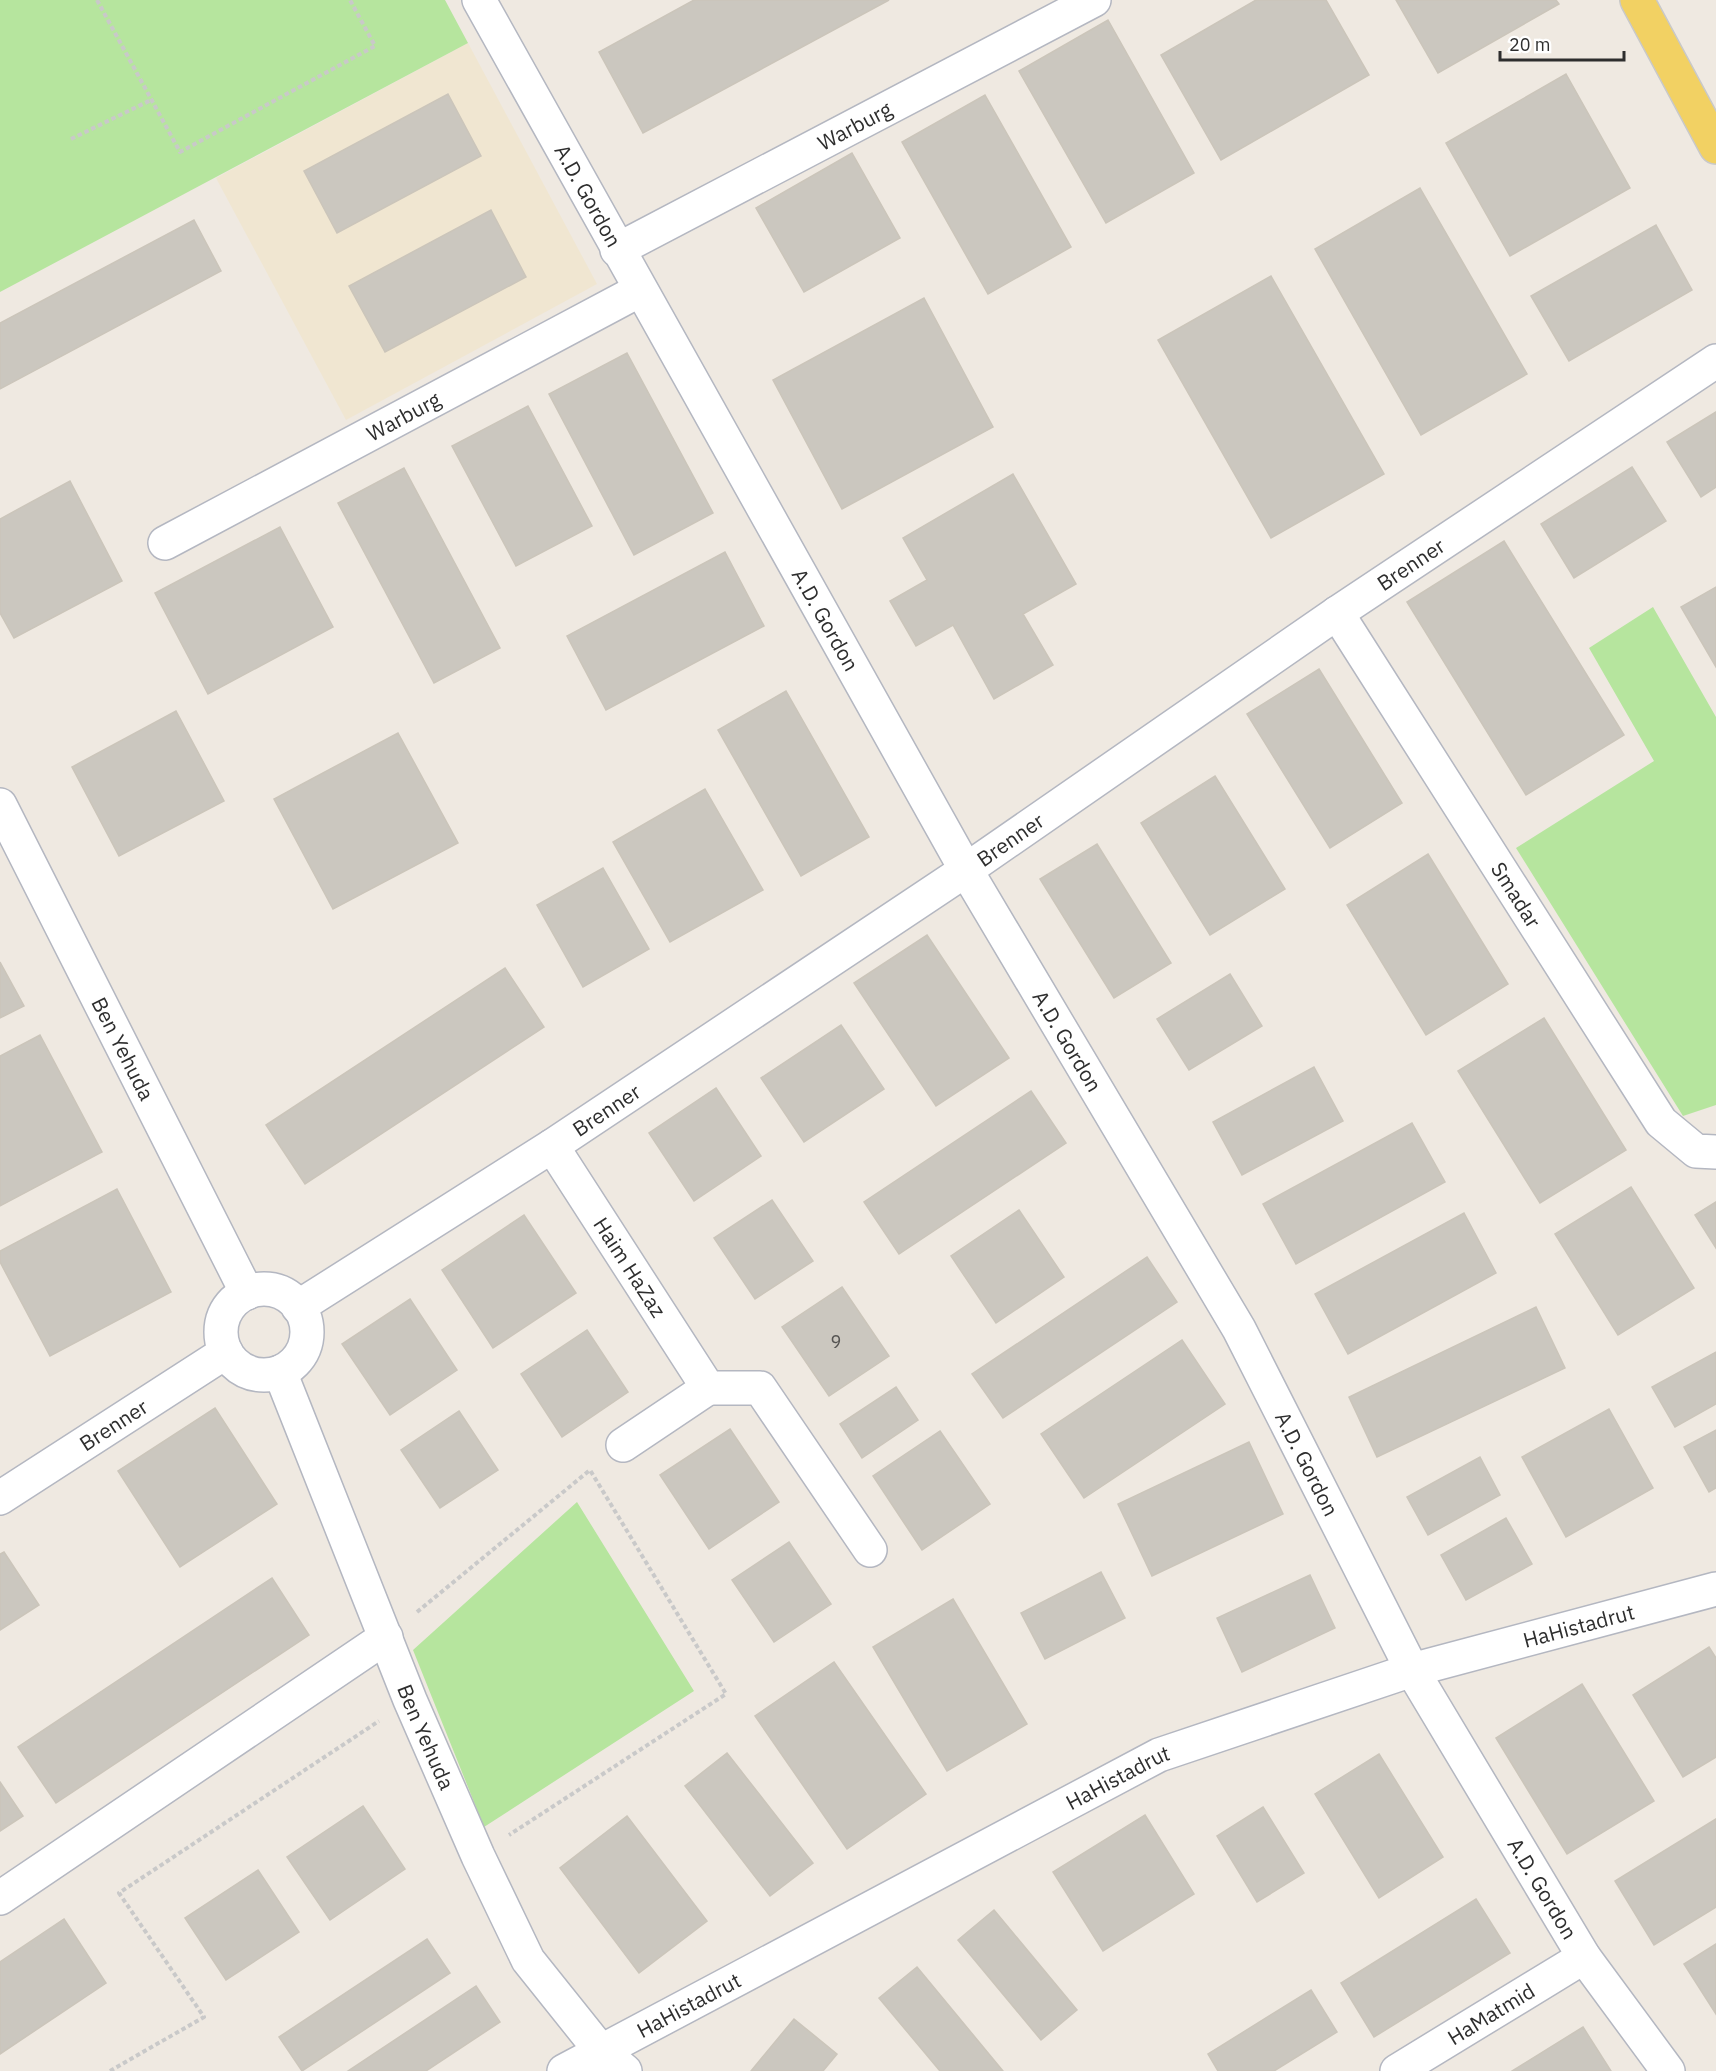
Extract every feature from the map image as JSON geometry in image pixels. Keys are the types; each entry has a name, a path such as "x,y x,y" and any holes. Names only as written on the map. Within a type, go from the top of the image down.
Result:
{"main road":[{"path":"1637,0 1716,147"}],"street":[{"name":"A.D. Gordon","path":"479,0 616,250 966,870 1239,1329 1412,1670 1584,1957 1668,2071"},
{"name":"Warburg","path":"616,250 1094,0"},
{"name":"Warburg","path":"165,543 640,290"},
{"name":"Brenner","path":"298,1307 552,1146 966,870 1337,613 1716,361"},
{"name":"Smadar","path":"1337,613 1661,1122 1696,1151 1716,1152"},
{"name":"Ben Yehuda","path":"0,807 247,1293"},
{"name":"Haim HaZaz","path":"552,1146 708,1388"},
{"path":"268,1289 282,1292 298,1307 307,1325 306,1340 302,1353 293,1364 280,1372 266,1375 252,1374 239,1368 222,1345 220,1331 223,1317 230,1305 247,1293 268,1289"},
{"name":"Brenner","path":"0,1498 226,1352"},
{"name":"Ben Yehuda","path":"280,1372 410,1700 478,1856 528,1960 600,2050 624,2071"},
{"path":"622,1445 708,1388 760,1388 870,1550"},
{"name":"HaHistadrut","path":"564,2071 1159,1755 1412,1670 1716,1589"},
{"path":"0,1898 386,1637"},
{"name":"HaMatmid","path":"1397,2071 1584,1957"}],"path":[{"path":"97,0 180,152 375,46 350,0"},
{"path":"71,139 151,100"},
{"path":"386,1637 590,1470 726,1694 478,1856"},
{"path":"110,2071 204,2017 119,1893 410,1700"}],"shaded area":[{"path":"468,43 597,284 346,420 216,178"}],"green space":[{"path":"0,0 445,0 468,43 0,292"},
{"path":"1653,607 1716,717 1716,1105 1683,1116 1516,848 1654,761 1589,648"},
{"path":"577,1502 694,1691 484,1827 413,1650"}],"building":[{"path":"694,0 889,0 643,133 599,52"},
{"path":"1256,0 1326,0 1369,75 1221,160 1161,55"},
{"path":"1396,0 1556,0 1559,4 1438,73"},
{"path":"1108,20 1194,173 1106,223 1019,71"},
{"path":"1566,74 1630,188 1510,256 1446,143"},
{"path":"448,94 481,156 337,233 304,171"},
{"path":"985,95 1071,247 988,294 902,142"},
{"path":"852,153 900,238 804,292 756,208"},
{"path":"1420,188 1527,374 1421,435 1315,249"},
{"path":"491,210 526,277 385,352 349,286"},
{"path":"194,220 221,271 0,389 0,323"},
{"path":"1656,225 1692,290 1569,361 1531,296"},
{"path":"1271,276 1384,474 1271,538 1158,340"},
{"path":"924,298 993,427 842,509 773,380"},
{"path":"627,353 713,513 634,555 549,394"},
{"path":"528,406 592,526 516,566 452,446"},
{"path":"1716,412 1716,487 1701,497 1667,442"},
{"path":"1632,467 1666,521 1574,578 1541,524"},
{"path":"404,468 500,648 434,683 338,503"},
{"path":"1013,474 1076,584 1023,614 1053,665 994,699 953,625 916,646 890,601 927,580 903,538"},
{"path":"70,481 122,581 14,638 0,613 0,519"},
{"path":"280,527 333,627 208,694 155,593"},
{"path":"1504,541 1624,735 1526,795 1407,602"},
{"path":"725,552 764,626 606,710 567,636"},
{"path":"1716,587 1716,667 1681,607"},
{"path":"1319,669 1402,803 1330,848 1247,714"},
{"path":"786,691 869,837 801,876 718,730"},
{"path":"176,711 224,801 119,856 72,767"},
{"path":"398,733 458,843 333,909 274,799"},
{"path":"1215,776 1285,889 1210,935 1141,823"},
{"path":"705,789 763,890 670,942 613,842"},
{"path":"1097,844 1171,963 1114,998 1040,879"},
{"path":"1428,854 1508,984 1426,1035 1347,905"},
{"path":"603,868 649,949 583,987 537,905"},
{"path":"927,935 1009,1058 936,1106 854,983"},
{"path":"0,962 24,1006 0,1018"},
{"path":"505,968 544,1027 305,1184 266,1125"},
{"path":"1230,974 1262,1026 1189,1070 1157,1019"},
{"path":"1544,1018 1626,1150 1540,1203 1458,1071"},
{"path":"841,1025 884,1089 804,1142 761,1078"},
{"path":"40,1035 102,1152 0,1206 0,1056"},
{"path":"1314,1067 1343,1121 1242,1175 1213,1122"},
{"path":"716,1088 761,1156 694,1201 649,1133"},
{"path":"1031,1091 1066,1143 899,1254 864,1202"},
{"path":"1412,1123 1445,1182 1296,1264 1263,1204"},
{"path":"1631,1187 1694,1288 1618,1335 1555,1234"},
{"path":"117,1189 171,1292 50,1356 0,1262 0,1251"},
{"path":"772,1200 813,1261 755,1299 714,1238"},
{"path":"1716,1202 1716,1248 1695,1215"},
{"path":"1019,1210 1064,1277 996,1323 951,1256"},
{"path":"1464,1213 1496,1273 1348,1354 1315,1294"},
{"path":"524,1215 576,1293 493,1348 442,1270"},
{"path":"1147,1257 1177,1302 1003,1418 972,1374"},
{"path":"842,1287 889,1356 829,1396 782,1327"},
{"path":"410,1299 457,1370 390,1415 342,1344"},
{"path":"1536,1307 1565,1368 1377,1457 1349,1397"},
{"path":"587,1330 628,1392 562,1437 521,1374"},
{"path":"1182,1340 1225,1404 1084,1498 1041,1434"},
{"path":"1716,1352 1716,1404 1675,1427 1652,1387"},
{"path":"896,1387 918,1420 862,1458 840,1424"},
{"path":"215,1408 277,1504 180,1567 118,1471"},
{"path":"1609,1409 1653,1488 1566,1537 1522,1457"},
{"path":"459,1411 498,1470 440,1508 401,1450"},
{"path":"730,1429 779,1502 709,1549 660,1475"},
{"path":"1716,1430 1716,1488 1709,1492 1684,1447"},
{"path":"940,1431 990,1504 922,1550 873,1476"},
{"path":"1249,1442 1283,1514 1152,1576 1118,1504"},
{"path":"1480,1457 1500,1495 1428,1535 1407,1497"},
{"path":"1506,1518 1532,1564 1466,1600 1441,1555"},
{"path":"789,1542 831,1604 774,1642 732,1580"},
{"path":"4,1552 39,1605 0,1630 0,1554"},
{"path":"1101,1572 1125,1618 1045,1659 1021,1613"},
{"path":"1310,1575 1335,1628 1242,1672 1217,1618"},
{"path":"272,1578 309,1635 56,1803 18,1747"},
{"path":"953,1599 1027,1724 947,1771 873,1647"},
{"path":"1709,1647 1716,1658 1716,1757 1683,1777 1633,1695"},
{"path":"834,1662 926,1794 847,1849 755,1716"},
{"path":"1582,1684 1654,1801 1567,1854 1496,1738"},
{"path":"727,1753 813,1863 770,1896 685,1786"},
{"path":"1379,1754 1443,1857 1379,1898 1315,1794"},
{"path":"0,1782 23,1816 0,1831"},
{"path":"363,1806 405,1869 330,1920 287,1857"},
{"path":"1263,1807 1304,1873 1257,1902 1217,1836"},
{"path":"1145,1815 1194,1894 1103,1951 1053,1872"},
{"path":"627,1816 707,1921 639,1973 560,1868"},
{"path":"1716,1819 1716,1907 1654,1945 1615,1881"},
{"path":"258,1870 299,1932 226,1980 185,1918"},
{"path":"1476,1899 1510,1953 1374,2037 1341,1983"},
{"path":"994,1910 1077,2010 1041,2040 958,1940"},
{"path":"64,1919 106,1983 0,2054 0,1962"},
{"path":"427,1939 450,1973 302,2071 279,2037"},
{"path":"1716,1944 1716,2014 1684,1964"},
{"path":"917,1967 1003,2071 940,2071 879,1998"},
{"path":"476,1986 500,2022 426,2071 348,2071"},
{"path":"1311,1990 1337,2032 1274,2071 1218,2071 1208,2054"},
{"path":"794,2019 837,2054 823,2071 751,2071"},
{"path":"1583,2027 1611,2071 1512,2071"}]}
